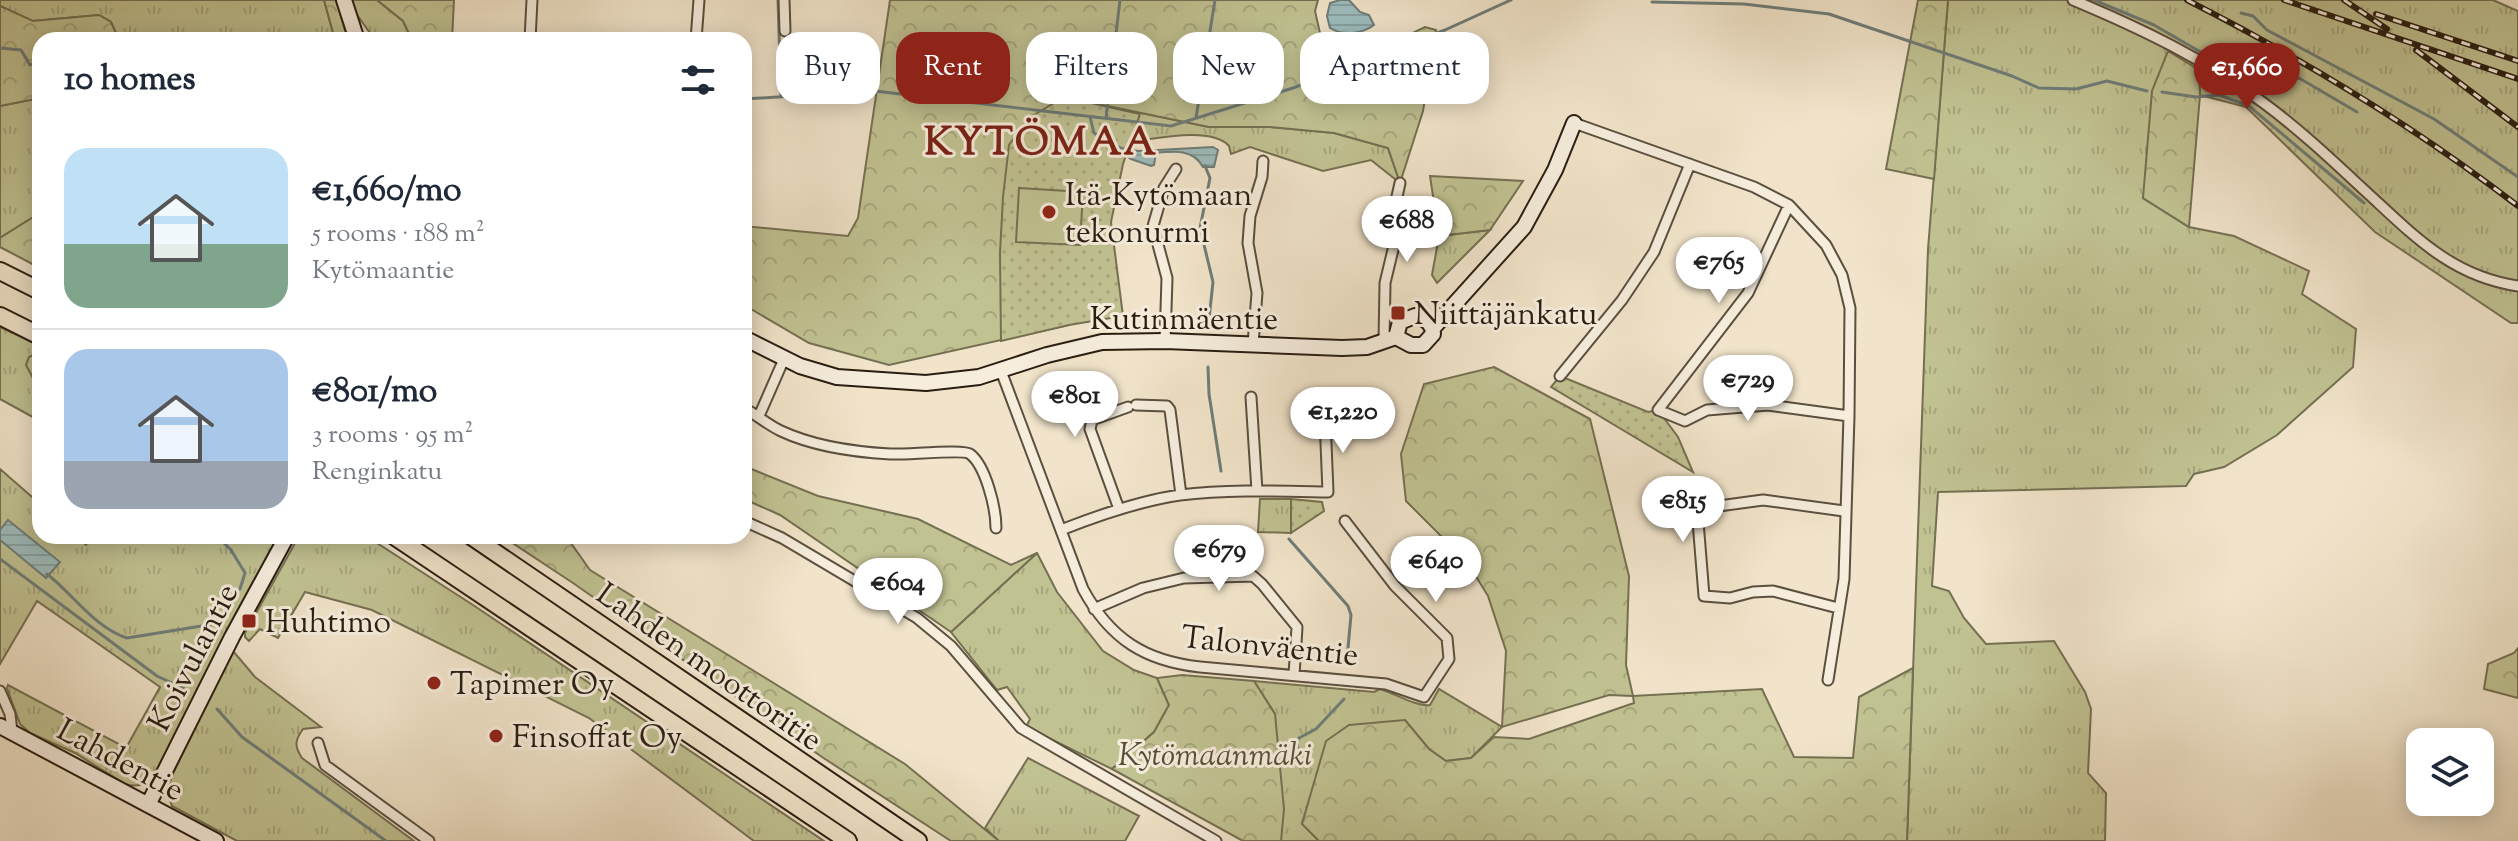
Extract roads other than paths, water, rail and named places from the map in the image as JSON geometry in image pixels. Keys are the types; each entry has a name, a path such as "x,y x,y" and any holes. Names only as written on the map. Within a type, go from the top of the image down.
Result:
{"highway":[{"path":"0,271 32,287"},
{"path":"0,316 32,332"},
{"name":"Lahden moottoritie","path":"406,544 848,841"},
{"name":"Lahden moottoritie","path":"483,544 918,841"}],"street":[{"path":"344,0 354,32"},
{"path":"530,32 532,0"},
{"path":"697,32 699,0"},
{"path":"784,0 785,31"},
{"path":"2073,0 2176,47 2234,82 2296,129 2440,257 2469,273 2500,284 2518,286"},
{"path":"1574,123 1754,187 1789,205 1826,245 1842,275 1850,308 1844,579 1828,680"},
{"name":"Kutinmäentie","path":"752,342 784,359 837,377 926,383 979,377 1089,343 1165,341 1342,348 1367,347 1390,339 1423,345 1433,334 1433,328 1524,227 1555,170 1574,123"},
{"path":"1253,344 1257,293 1248,243 1250,216 1262,177 1263,161"},
{"path":"1560,376 1622,300 1654,252 1690,164"},
{"path":"1165,341 1167,278 1153,226 1164,188 1176,169"},
{"path":"1390,339 1385,283 1397,233 1396,201 1400,183"},
{"path":"1789,205 1748,293 1658,410 1685,421 1707,410 1768,405 1849,416"},
{"name":"Kutinmäentie","path":"1390,339 1397,326 1410,317 1419,317 1433,328"},
{"path":"759,416 784,359"},
{"name":"Talonväentie","path":"1001,371 1083,589 1110,629 1152,656 1175,664 1386,684 1424,697 1449,659 1447,638 1395,586 1345,521"},
{"path":"1251,397 1257,491"},
{"path":"1119,509 1090,429 1092,420 1132,406 1157,404 1170,410 1181,495"},
{"path":"752,412 778,430 795,437 842,448 888,454 929,455 956,450 970,454 980,467 996,509 996,528"},
{"path":"1061,530 1119,509 1181,495 1257,491 1328,492 1325,419"},
{"path":"1838,608 1773,591 1730,598 1704,596 1697,509 1763,500 1844,511"},
{"path":"752,525 782,538 917,618 951,646 1021,728 1216,841"},
{"name":"Koivulantie","path":"148,805 283,544"},
{"path":"1094,609 1143,588 1184,578 1253,576 1297,627 1294,675"},
{"path":"0,691 10,714 6,729"},
{"name":"Lahdentie","path":"6,729 216,841"},
{"path":"318,743 325,765 429,841"}],"water":[{"path":"1349,0 1360,12 1369,15 1374,25 1356,32 1330,28 1327,16 1330,3"},
{"path":"1213,147 1218,150 1214,167 1203,167 1194,157 1183,152 1156,153 1154,165 1151,166 1121,152 1124,149"},
{"path":"8,520 32,539 32,544 38,544 60,562 46,578 0,540 0,530"}],"waterway":[{"path":"778,0 779,32"},
{"path":"1106,118 1120,0"},
{"path":"1196,118 1215,0"},
{"path":"752,99 875,91 1171,126 1293,88 1445,30 1511,0"},
{"path":"2094,0 2154,25 2254,83 2264,86 2299,78 2357,112"},
{"path":"1652,2 1744,4 1829,14 2039,88 2076,89 2107,81 2147,91"},
{"path":"2241,13 2253,16 2267,30 2434,119 2518,177"},
{"path":"0,48 21,50 32,64"},
{"path":"2162,92 2196,97 2219,95 2249,106 2364,203"},
{"path":"1090,117 1094,133 1126,151"},
{"path":"1205,166 1210,178 1200,228 1213,282 1209,319"},
{"path":"1208,367 1221,471"},
{"path":"1289,539 1348,606 1351,615 1347,659"},
{"path":"225,544 245,573 240,589"},
{"path":"0,559 157,676 185,689"},
{"path":"47,574 94,618 127,638 214,624 233,602"},
{"path":"1298,752 1299,738 1316,729 1344,699"},
{"path":"217,709 242,737 386,841"}],"railway":[{"path":"2187,0 2357,96 2439,149 2518,206"},
{"path":"2284,0 2518,79"},
{"path":"2344,0 2387,29"},
{"path":"2376,14 2518,61"},
{"path":"2416,50 2518,127"}],"place":[{"name":"Itä-Kytömaan tekonurmi","path":"1049,212"},
{"name":"Niittäjänkatu","path":"1398,313"},
{"name":"Huhtimo","path":"249,621"},
{"name":"Tapimer Oy","path":"434,683"},
{"name":"Finsoffat Oy","path":"496,736"}],"district":[{"name":"KYTÖMAA","path":"1041,140"}],"park label":[{"name":"Kytömaanmäki","path":"1215,754"}]}
